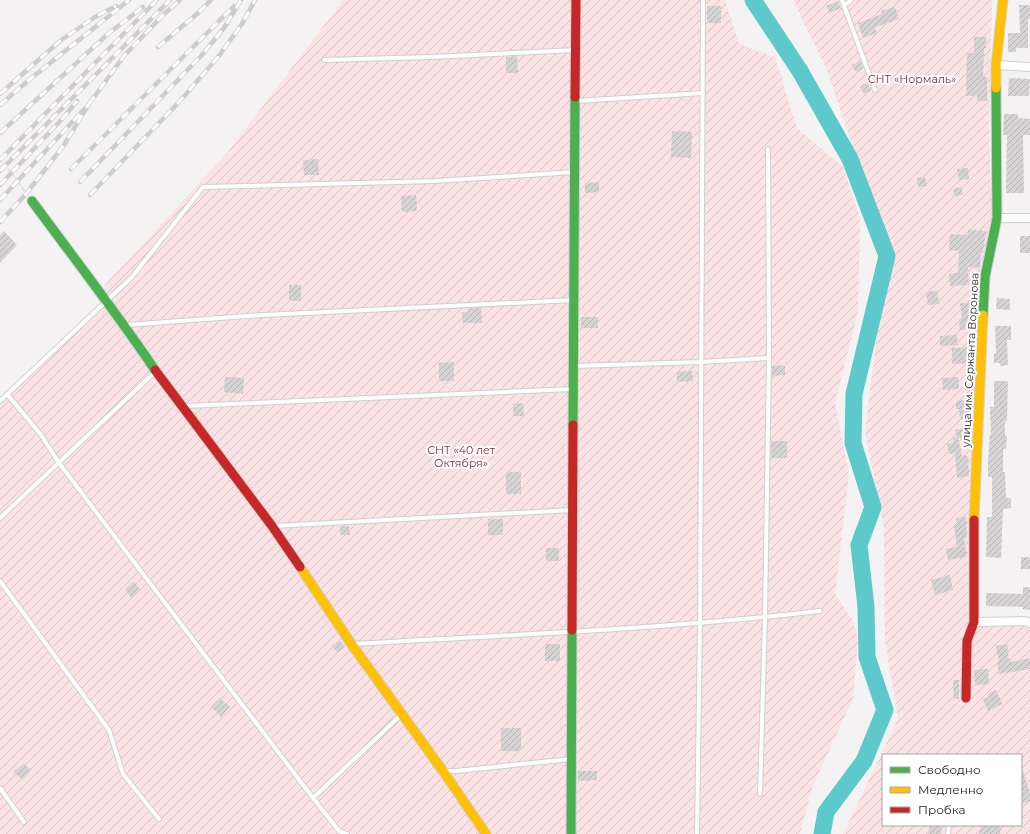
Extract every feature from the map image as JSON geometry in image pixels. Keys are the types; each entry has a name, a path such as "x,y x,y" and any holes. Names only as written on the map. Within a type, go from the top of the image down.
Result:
{"street":[{"path":"571,834 576,0"},
{"name":"улица им. Сержанта Воронова","path":"966,698 967,642 974,622 974,512 985,277 997,218 996,65 1003,0"},
{"path":"996,65 1030,67"},
{"path":"32,201 106,302 125,325 156,372 272,526 352,645 443,771 486,834"},
{"path":"997,218 1030,218"},
{"path":"974,622 1025,621 1030,623"}],"lane":[{"path":"697,834 700,622 700,362 703,0"},
{"path":"842,0 875,90"},
{"path":"845,5 851,0"},
{"path":"324,60 431,57 576,50"},
{"path":"576,102 703,93"},
{"path":"760,794 765,617 769,358 768,149"},
{"path":"0,401 132,277 203,187 434,181 576,172"},
{"path":"125,325 246,316 575,300"},
{"path":"574,366 769,358"},
{"path":"0,518 156,372"},
{"path":"182,406 574,389"},
{"path":"7,394 41,435 59,463 313,798 339,831 347,834"},
{"path":"272,526 573,510"},
{"path":"0,581 109,730 123,774 159,819"},
{"path":"352,645 700,622 820,611"},
{"path":"313,798 402,714"},
{"path":"443,771 456,771 571,759"},
{"path":"0,788 24,822"}],"path":[{"path":"0,159 32,201"}],"green space":[{"name":"СНТ «40 лет Октября»","path":"343,0 725,0 739,44 775,57 797,128 843,167 860,218 858,312 835,403 849,474 835,594 853,621 858,638 853,698 812,788 800,834 0,834 0,399 101,302 105,285 228,152"},
{"name":"СНТ «Нормаль»","path":"793,0 992,0 989,134 992,227 972,616 1030,626 1030,834 843,834 898,719 885,641 884,527 865,432 887,248 827,70"}],"building":[{"path":"838,1 841,8 830,13 826,6"},
{"path":"1019,5 1030,5 1030,19 1028,19 1028,48 1016,48 1016,52 1008,52 1008,33 1020,33"},
{"path":"707,6 721,6 721,23 707,23"},
{"path":"895,7 899,19 875,27 877,33 863,38 858,23 882,14 881,11"},
{"path":"974,37 986,37 983,77 987,77 987,101 977,101 977,96 966,96 967,53 974,53"},
{"path":"517,56 518,73 506,73 506,57"},
{"path":"861,61 863,69 856,72 852,65"},
{"path":"1009,78 1030,79 1029,96 1008,96"},
{"path":"867,82 871,90 864,94 860,87"},
{"path":"1004,114 1018,114 1018,118 1030,119 1030,135 1023,135 1024,193 1006,193 1007,135 1003,135"},
{"path":"672,131 692,132 691,158 671,157"},
{"path":"318,159 319,175 304,175 303,160"},
{"path":"968,168 969,179 959,180 957,169"},
{"path":"925,177 927,186 918,187 917,178"},
{"path":"599,182 599,192 585,193 585,183"},
{"path":"962,187 963,195 954,196 953,189"},
{"path":"416,195 417,211 402,212 401,196"},
{"path":"968,230 986,231 983,253 981,253 980,268 968,267 969,285 950,286 949,274 958,273 959,251 949,250 950,234 968,235"},
{"path":"4,231 17,245 0,263 0,235"},
{"path":"1020,236 1030,236 1030,253 1020,253"},
{"path":"289,285 301,285 301,301 289,301"},
{"path":"937,291 939,304 928,305 926,292"},
{"path":"997,298 1010,299 1010,310 996,309"},
{"path":"960,303 971,303 972,330 960,330 959,319 962,319"},
{"path":"481,308 482,323 463,323 462,312 468,312 468,309"},
{"path":"581,317 598,317 598,328 581,328"},
{"path":"995,326 1011,326 1011,340 1007,340 1008,365 1000,366 1000,363 994,363 994,354 996,353"},
{"path":"957,335 958,345 940,346 940,336"},
{"path":"972,347 972,363 952,364 952,348"},
{"path":"454,362 454,381 439,381 439,363"},
{"path":"785,365 785,375 772,376 772,366"},
{"path":"692,371 693,381 677,382 677,372"},
{"path":"225,377 244,378 243,394 224,392"},
{"path":"958,377 959,389 943,390 942,378"},
{"path":"994,381 1008,381 1007,421 1005,421 1005,436 1007,436 1006,449 1003,449 1003,472 1005,472 1006,498 1011,498 1011,508 1003,509 1001,558 986,557 987,517 992,517 992,477 988,477 988,462 991,435 990,407 994,407"},
{"path":"971,399 972,407 969,407 970,417 960,419 959,409 956,409 956,401"},
{"path":"523,403 524,416 513,416 513,404"},
{"path":"965,428 967,437 958,438 962,456 968,456 969,476 957,478 955,453 949,454 947,444 953,443 953,438 957,437 955,430"},
{"path":"771,441 787,441 787,458 771,458"},
{"path":"506,472 521,472 521,494 506,494"},
{"path":"966,517 967,537 964,538 967,557 948,560 946,549 957,547 954,525 957,525 956,518"},
{"path":"488,519 503,519 503,535 488,535"},
{"path":"340,526 349,526 350,535 340,535"},
{"path":"546,548 559,548 559,561 546,561"},
{"path":"1021,557 1030,557 1030,569 1021,569"},
{"path":"950,575 953,590 935,595 931,580"},
{"path":"134,582 141,590 131,598 125,589"},
{"path":"1023,587 1030,587 1030,610 1023,609 1023,607 986,606 986,593 1023,594"},
{"path":"340,640 345,647 338,653 332,646"},
{"path":"545,644 560,644 560,661 545,661"},
{"path":"1007,644 1009,660 1011,660 1011,662 1030,658 1030,669 999,674 997,662 999,662 996,646"},
{"path":"988,669 989,684 975,685 974,670"},
{"path":"953,680 959,680 959,699 954,699"},
{"path":"996,690 1002,704 988,711 983,699 989,697 988,694"},
{"path":"220,698 230,707 221,717 211,707"},
{"path":"501,728 521,728 521,751 501,751"},
{"path":"24,763 31,771 22,780 14,772"},
{"path":"1022,769 1030,792 1030,801 1022,804"},
{"path":"578,771 597,771 597,780 578,781"},
{"path":"930,826 942,826 941,834 928,834"},
{"path":"981,826 1001,826 1000,834 979,834"}],"waterway":[{"path":"753,0 800,71 850,159 887,256 854,394 853,443 873,507 859,545 866,607 867,657 885,710 864,761 826,812 822,834"}],"railway":[{"path":"0,105 129,0"},
{"path":"0,160 157,0"},
{"path":"0,171 170,0"},
{"path":"89,104 124,56 163,15 180,0"},
{"path":"158,47 211,0"},
{"path":"80,182 201,56 224,28 241,0"},
{"path":"90,195 180,101 218,57 242,24 255,0"},
{"path":"0,94 60,41 95,17 116,6"},
{"path":"71,169 234,6"},
{"path":"0,133 109,33 143,7"},
{"path":"0,185 64,117 77,101"},
{"path":"0,200 89,104 64,145 26,194 0,222"}],"traffic: fast":[{"path":"983,315 985,277 997,218 996,88"},
{"path":"573,425 575,97"},
{"path":"32,201 110,306 155,370"},
{"path":"571,834 572,630"}],"traffic: slow":[{"path":"996,88 996,65 1003,0"},
{"path":"974,520 983,315"},
{"path":"300,567 352,645 443,771 486,834"}],"traffic: jam":[{"path":"575,97 576,0"},
{"path":"155,370 272,526 300,567"},
{"path":"572,630 573,425"},
{"path":"966,698 967,641 974,622 974,520"}]}
